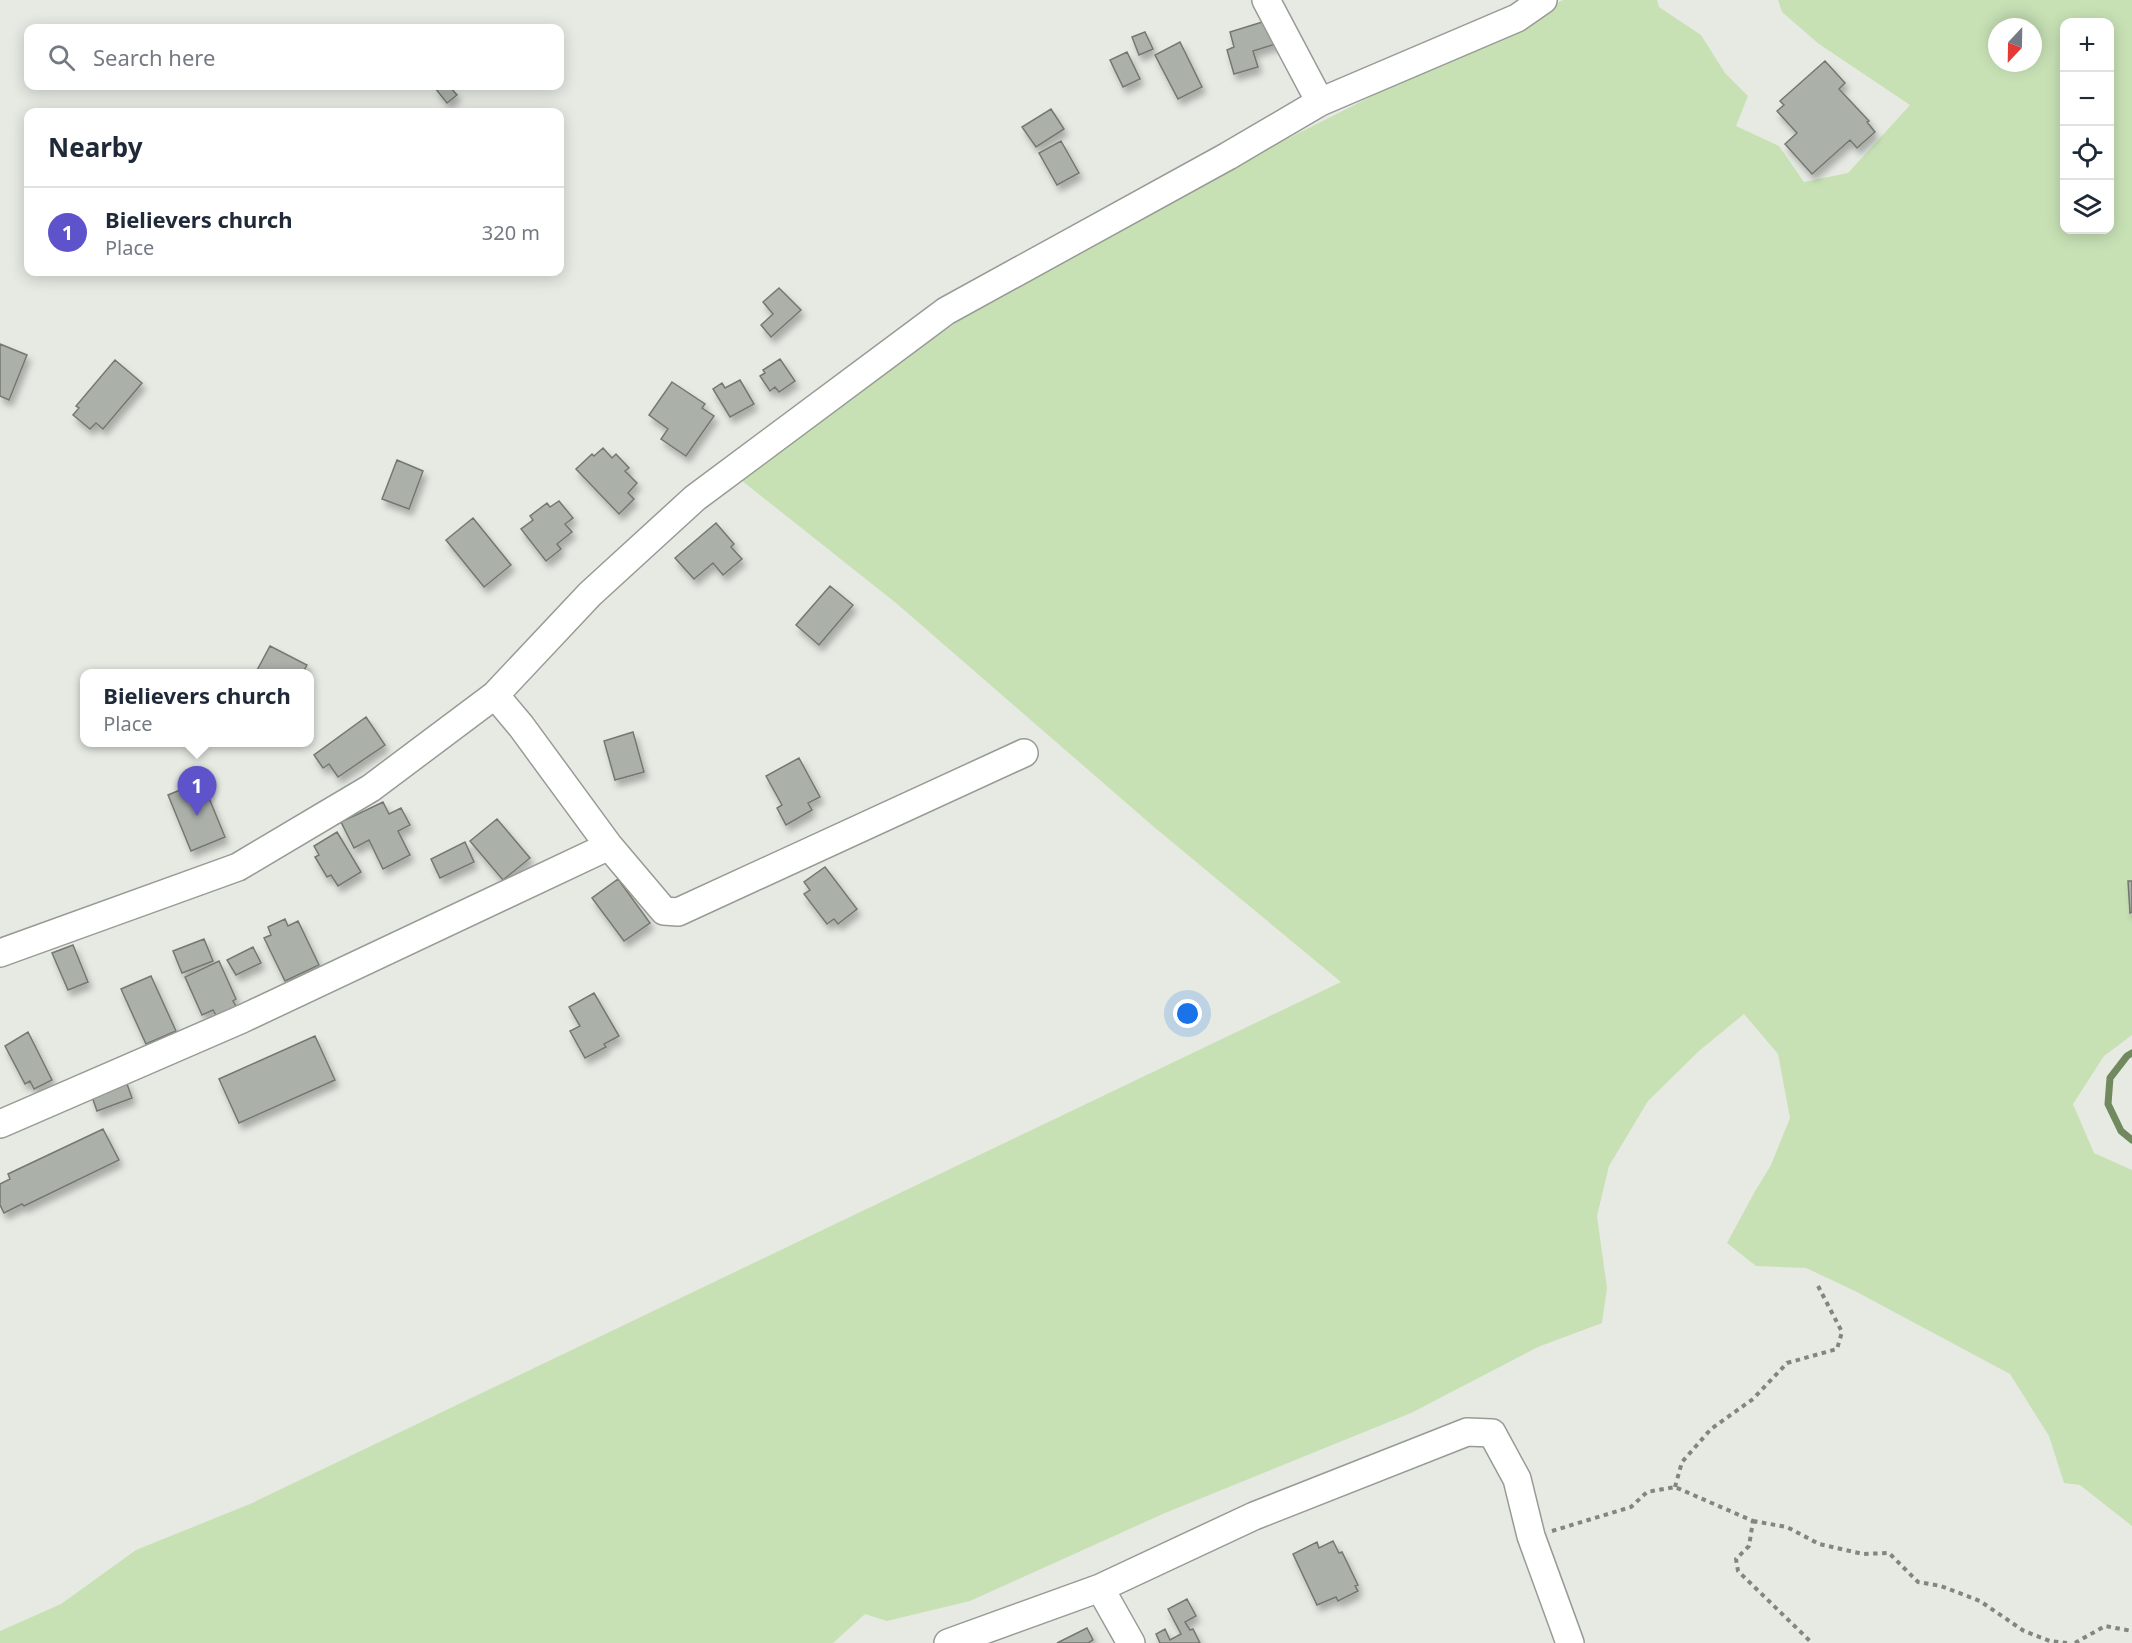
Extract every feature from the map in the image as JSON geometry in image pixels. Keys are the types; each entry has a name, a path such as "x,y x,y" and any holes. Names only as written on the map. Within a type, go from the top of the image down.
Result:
{"street":[{"path":"1266,0 1320,102"},
{"path":"0,953 238,867 371,788 495,695 590,594 695,498 946,311 1228,156 1320,102 1517,18 1543,0"},
{"path":"495,695 521,726 609,846 664,911 678,912 1024,753"},
{"path":"0,1124 242,1019 609,846"},
{"path":"950,1642 1100,1588 1254,1516 1467,1432 1492,1433 1517,1479 1531,1536 1570,1643"},
{"path":"1100,1588 1131,1643"}],"path":[{"path":"1674,1487 1682,1462 1711,1429 1753,1399 1787,1363 1837,1349 1842,1332 1817,1284"},
{"path":"1531,1536 1632,1508 1647,1492 1674,1487 1753,1521 1786,1527 1819,1544 1863,1554 1889,1553 1918,1582 1941,1586 1980,1601 2024,1631 2050,1641 2067,1643"},
{"path":"1753,1521 1749,1546 1736,1559 1738,1571 1812,1643"},
{"path":"2075,1643 2105,1626 2132,1631"}],"green space":[{"path":"1563,0 1657,0 1659,7 1701,35 1725,73 1748,96 1736,126 1779,146 1804,182 1848,173 1910,105 1819,44 1782,12 1778,0 2132,0 2132,1035 2104,1056 2073,1104 2094,1153 2132,1170 2132,1526 2080,1485 2064,1483 2049,1436 2010,1374 1855,1291 1806,1268 1756,1266 1727,1243 1771,1165 1790,1118 1778,1054 1744,1014 1699,1051 1648,1101 1609,1166 1597,1216 1607,1288 1602,1323 1538,1347 1411,1413 1165,1513 970,1601 887,1621 865,1614 833,1643 0,1643 0,1631 61,1604 136,1550 250,1504 1341,982 1154,827 896,603 741,480 849,398 1000,292 1261,152"}],"building":[{"path":"1272,19 1279,43 1253,51 1258,67 1234,74 1227,50 1234,47 1230,32"},
{"path":"1145,32 1153,49 1139,55 1132,37"},
{"path":"1180,42 1202,87 1178,99 1155,55"},
{"path":"1127,52 1140,79 1123,87 1110,60"},
{"path":"1825,61 1845,83 1839,89 1869,121 1867,122 1875,132 1857,148 1850,140 1812,174 1785,144 1797,133 1777,111 1784,105 1780,101"},
{"path":"437,90 453,90 457,95 447,103"},
{"path":"1051,109 1064,129 1036,147 1022,127"},
{"path":"1061,141 1079,173 1057,185 1039,153"},
{"path":"779,288 801,310 771,337 761,325 773,314 763,302"},
{"path":"0,344 27,355 9,400 0,396"},
{"path":"780,359 795,381 779,392 775,387 770,391 760,376 765,373 763,370"},
{"path":"115,360 142,383 103,429 96,423 90,429 73,415 79,408 76,406"},
{"path":"740,380 754,404 730,417 713,389 722,383 725,388"},
{"path":"672,382 705,404 702,408 714,416 686,456 661,439 668,429 649,415"},
{"path":"603,448 612,458 616,454 629,468 625,471 637,483 628,493 634,499 619,514 576,469 592,454 594,456"},
{"path":"397,460 423,471 409,509 382,499"},
{"path":"559,501 573,518 565,524 572,532 557,544 561,549 546,561 521,529 533,520 530,516 547,503 550,507"},
{"path":"473,518 511,565 484,587 446,540"},
{"path":"716,523 734,544 731,547 742,559 723,575 713,563 694,579 675,558"},
{"path":"830,586 853,605 819,645 796,625"},
{"path":"270,646 307,665 305,669 258,669"},
{"path":"366,717 385,745 338,777 329,764 323,768 314,755"},
{"path":"633,732 644,772 615,780 604,741"},
{"path":"799,758 820,797 808,803 812,810 786,825 777,808 782,805 766,776"},
{"path":"202,781 225,837 191,851 168,795"},
{"path":"383,802 389,814 401,808 410,825 398,831 410,855 383,869 369,840 354,848 341,822"},
{"path":"497,819 530,858 503,880 470,841"},
{"path":"337,832 361,872 338,886 331,875 327,877 315,857 319,855 314,846"},
{"path":"465,842 474,862 440,878 431,859"},
{"path":"825,867 857,909 838,924 834,919 827,924 804,894 810,890 804,882"},
{"path":"618,879 650,923 624,941 592,898"},
{"path":"2128,881 2132,881 2132,912 2130,913"},
{"path":"285,919 288,926 298,921 319,965 285,981 264,938 271,935 268,927"},
{"path":"204,939 213,961 182,973 173,951"},
{"path":"73,945 88,982 68,990 52,953"},
{"path":"253,947 261,963 236,975 227,960"},
{"path":"219,961 236,999 233,1001 237,1008 217,1017 213,1010 202,1015 185,977"},
{"path":"151,976 176,1031 146,1044 121,989"},
{"path":"594,993 619,1036 604,1044 606,1047 585,1058 570,1031 580,1026 569,1007"},
{"path":"28,1032 52,1080 34,1089 30,1081 25,1084 5,1046"},
{"path":"315,1036 335,1080 239,1123 219,1079"},
{"path":"126,1081 132,1098 97,1111 91,1094"},
{"path":"103,1129 119,1160 24,1206 22,1204 4,1213 0,1205 0,1184 10,1179 8,1174"},
{"path":"1333,1541 1339,1553 1342,1552 1358,1585 1355,1586 1358,1591 1338,1601 1336,1597 1317,1605 1293,1554 1317,1542 1319,1548"},
{"path":"1187,1599 1196,1616 1185,1622 1190,1630 1193,1629 1200,1643 1160,1643 1156,1634 1165,1629 1170,1640 1181,1634 1168,1609"},
{"path":"1087,1628 1093,1640 1088,1643 1057,1643"}],"waterway":[{"path":"2132,1053 2110,1078 2108,1104 2121,1131 2132,1140"}],"place":[{"name":"Bielievers church","path":"197,816"}]}
